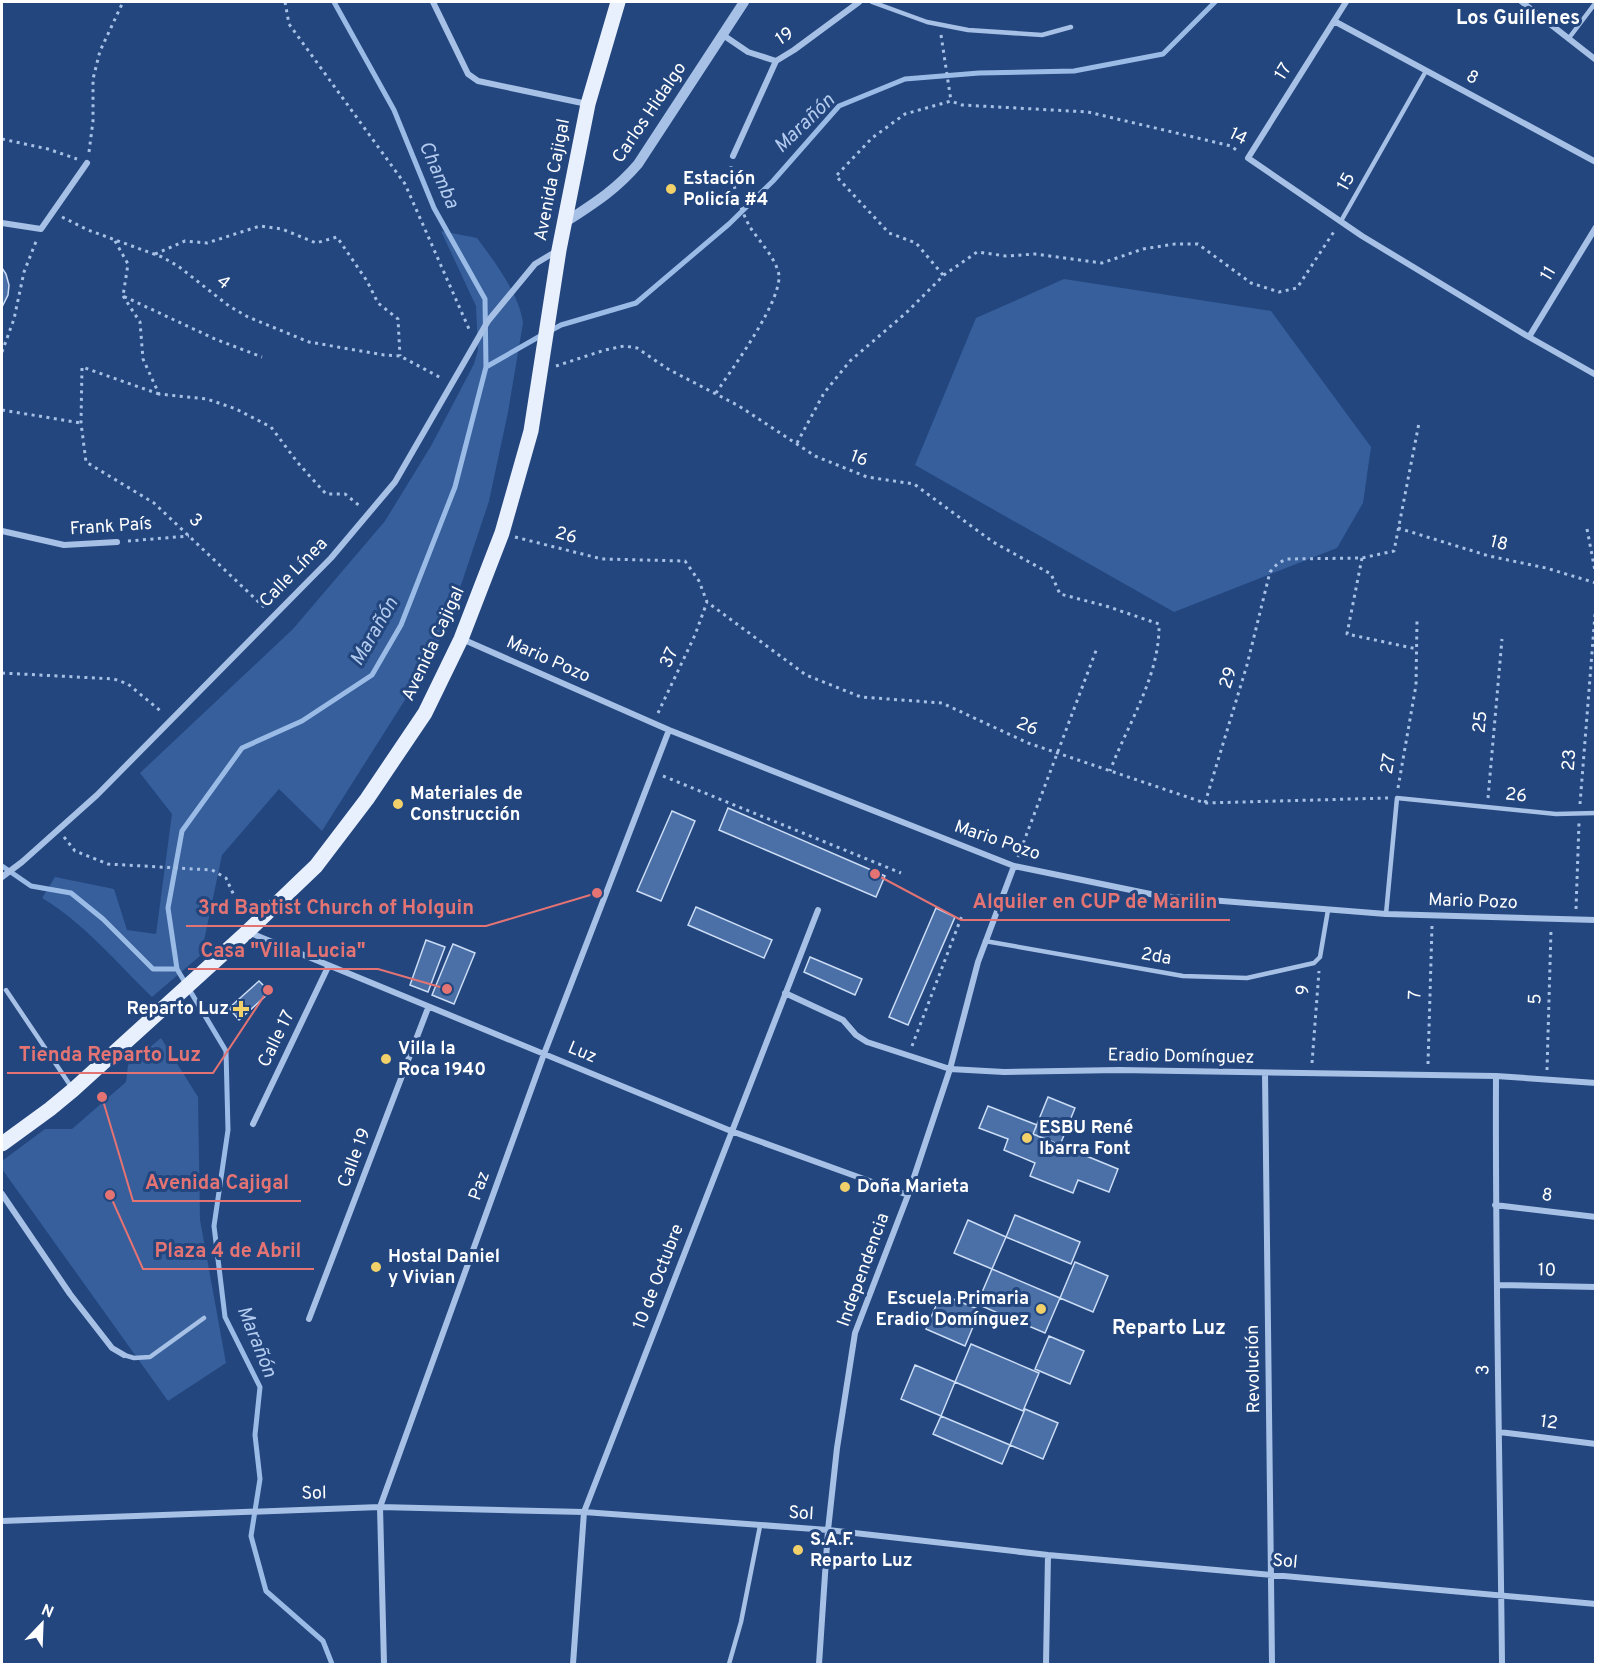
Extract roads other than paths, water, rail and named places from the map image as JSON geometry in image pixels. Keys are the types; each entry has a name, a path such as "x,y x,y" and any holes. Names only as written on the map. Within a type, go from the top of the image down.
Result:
{"main road":[{"name":"Avenida Cajigal","path":"2,1144 73,1090 316,866 367,799 425,712 461,639 502,533 531,431 559,250 588,104 618,2"}],"street":[{"path":"433,2 468,74 473,78 478,81 588,104"},
{"name":"Carlos Hidalgo","path":"564,223 609,194 638,164 744,2"},
{"name":"19","path":"723,35 748,52 776,61 859,2"},
{"name":"17","path":"1248,158 1346,2"},
{"path":"1522,2 1596,60"},
{"name":"8","path":"1334,21 1596,162"},
{"path":"733,156 776,61"},
{"name":"14","path":"1248,158 1341,221 1529,337 1596,375"},
{"path":"2,223 41,229 87,163"},
{"name":"11","path":"1529,337 1596,227"},
{"name":"Calle Línea","path":"2,877 97,795 331,558 395,482 488,321 535,264 559,250"},
{"name":"Frank País","path":"2,531 64,545 117,542"},
{"name":"Mario Pozo","path":"461,639 669,730 1014,866 1160,896 1386,914 1596,920"},
{"name":"Paz","path":"384,1665 380,1508 544,1054 669,730"},
{"name":"Independencia","path":"819,1665 828,1530 837,1448 855,1333 908,1195 950,1069 985,941 1014,866"},
{"name":"10 de Octubre","path":"573,1665 584,1512 818,910"},
{"name":"Luz","path":"249,930 328,967 731,1131 908,1195"},
{"name":"Calle 17","path":"253,1124 328,967"},
{"name":"Eradio Domínguez","path":"785,993 843,1020 856,1035 867,1042 950,1069 1004,1072 1119,1070 1496,1076 1596,1083"},
{"name":"Calle 19","path":"309,1319 428,1008"},
{"name":"Revolución","path":"1265,1073 1272,1665"},
{"name":"3","path":"1496,1076 1495,1204 1502,1665"},
{"path":"2,1194 70,1294 112,1348 124,1355"},
{"name":"8","path":"1495,1204 1596,1217"},
{"name":"10","path":"1498,1285 1596,1287"},
{"name":"12","path":"1499,1432 1596,1444"},
{"name":"Sol","path":"2,1521 380,1508 584,1512 828,1530 1048,1555 1596,1604"},
{"path":"1046,1665 1048,1555"}],"lane":[{"path":"872,2 927,22 968,30 1041,35 1071,27"},
{"path":"1569,38 1596,2"},
{"name":"15","path":"1341,221 1426,71"},
{"name":"26","path":"1397,798 1556,814 1596,813"},
{"name":"27","path":"1386,914 1397,798"},
{"name":"2da","path":"985,941 1183,976 1247,978 1314,963 1320,957 1328,910"},
{"path":"6,990 73,1090"},
{"path":"124,1355 134,1358 150,1357 204,1318"},
{"path":"729,1665 741,1622 760,1526"}],"waterway":[{"name":"Marañón","path":"332,1664 323,1641 266,1591 251,1536 260,1479 255,1435 260,1387 225,1317 214,1226 228,1130 226,1051 177,969 168,908 182,831 242,748 302,721 372,675 401,625 455,487 486,367 485,299 434,208 394,110 334,2"},
{"name":"Marañón","path":"550,331 561,325 636,303 729,224 773,181 839,106 905,79 979,73 1074,71 1163,54 1215,2"},
{"name":"Marañón","path":"486,367 542,335"},
{"path":"2,866 31,886 71,893 103,919 153,969 177,969"}],"place":[{"name":"Estación Policía #4","path":"671,189"},
{"name":"Materiales de Construcción","path":"398,804"},
{"name":"Alquiler en CUP de Marilin","path":"875,874"},
{"name":"3rd Baptist Church of Holguin","path":"597,893"},
{"name":"Casa \"Villa Lucia\"","path":"447,989"},
{"name":"Tienda Reparto Luz","path":"268,990"},
{"name":"Reparto Luz","path":"241,1009"},
{"name":"Villa la Roca 1940","path":"386,1059"},
{"name":"Avenida Cajigal","path":"102,1097"},
{"name":"ESBU René Ibarra Font","path":"1027,1138"},
{"name":"Doña Marieta","path":"845,1187"},
{"name":"Plaza 4 de Abril","path":"110,1195"},
{"name":"Hostal Daniel y Vivian","path":"376,1267"},
{"name":"Escuela Primaria Eradio Domínguez","path":"1041,1309"},
{"name":"S.A.F. Reparto Luz","path":"798,1550"}],"district":[{"name":"Los Guillenes","path":"1518,19"},
{"name":"Reparto Luz","path":"1169,1329"}],"water label":[{"name":"Chamba","path":"438,175"}]}
